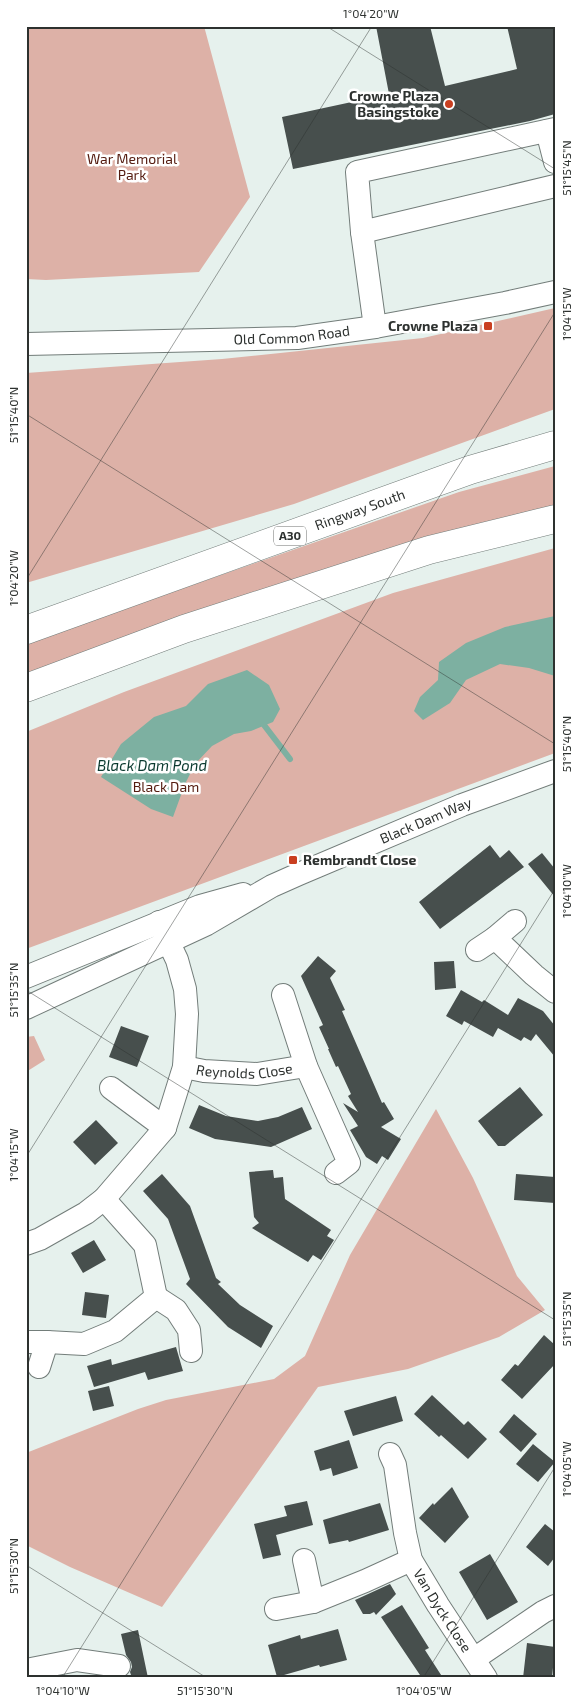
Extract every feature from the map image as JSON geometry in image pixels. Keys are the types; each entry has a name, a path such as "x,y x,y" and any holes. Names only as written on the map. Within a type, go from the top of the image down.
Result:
{"main road":[{"name":"Ringway South","path":"26,630 200,569 470,470 555,445"},
{"path":"26,688 184,629 429,550 555,519"},
{"path":"26,612 200,569"},
{"path":"26,701 184,629"}],"street":[{"path":"375,327 362,232 357,172 551,130 555,162"},
{"path":"362,232 555,186"},
{"name":"Old Common Road","path":"26,344 297,338 375,327 505,304 555,292"},
{"name":"Black Dam Way","path":"26,977 163,932 207,924 272,886 462,805 555,771"},
{"path":"515,921 486,944 534,975 555,992"},
{"path":"26,1244 48,1235 86,1213 104,1199 165,1128 184,1067 187,1020 184,989 177,960 163,932"},
{"name":"Black Dam Way","path":"26,1008 163,932"},
{"name":"Reynolds Close","path":"283,995 306,1066 349,1163 336,1173"},
{"name":"Reynolds Close","path":"184,1067 204,1071 257,1074 306,1066"},
{"path":"111,1088 165,1128"},
{"path":"104,1199 145,1245 156,1297 176,1310 189,1330 191,1351"},
{"path":"39,1367 36,1342 84,1344 92,1341 116,1331 156,1297"},
{"name":"Van Dyck Close","path":"397,1460 405,1533 411,1560 486,1678"},
{"path":"304,1560 313,1602"},
{"name":"Van Dyck Close","path":"276,1609 313,1602 411,1560"},
{"name":"Van Dyck Close","path":"474,1659 543,1612 555,1606"},
{"path":"26,1670 77,1660 119,1666"}],"green space":[{"name":"War Memorial Park","path":"26,26 204,26 250,197 199,272 46,280 26,279"},
{"path":"555,308 555,409 294,504 26,583 26,373 222,359 423,338"},
{"path":"555,466 555,509 26,677 26,643 459,492"},
{"name":"Black Dam","path":"555,548 555,753 26,949 26,732 124,692 393,593"},
{"path":"34,1036 45,1060 26,1072 26,1037"},
{"path":"436,1109 473,1178 517,1276 545,1310 499,1337 408,1369 318,1387 162,1607 70,1567 26,1545 26,1453 166,1400 274,1379 305,1356 350,1255"}],"water":[{"path":"555,616 555,676 529,668 500,664 466,680 450,703 423,720 414,711 420,697 438,680 439,662 466,643 505,627"},
{"name":"Black Dam Pond","path":"247,670 269,685 280,709 273,722 251,731 234,734 212,746 195,764 185,784 173,817 151,809 101,777 121,744 154,717 186,706 208,684"}],"building":[{"name":"Crowne Plaza Basingstoke","path":"376,26 430,26 445,86 517,69 507,26 555,26 555,114 530,121 293,169 282,117 389,94"},
{"path":"490,845 500,858 509,850 524,867 440,929 419,902"},
{"path":"542,853 555,869 555,897 528,864"},
{"path":"318,956 336,971 330,978 345,1010 342,1011 382,1103 384,1102 394,1119 381,1127 401,1139 388,1160 382,1156 377,1164 366,1157 350,1130 358,1126 343,1103 358,1112 348,1096 351,1094 328,1049 319,1027 323,1025 301,976"},
{"path":"454,961 456,988 435,990 434,962"},
{"path":"461,990 482,1002 484,1000 508,1015 518,998 543,1011 555,1026 555,1057 536,1034 531,1041 524,1037 521,1041 498,1028 493,1037 464,1021 462,1025 446,1016"},
{"path":"121,1026 149,1036 137,1067 109,1057"},
{"path":"520,1087 543,1115 505,1146 498,1146 478,1121"},
{"path":"199,1105 226,1116 258,1121 278,1117 302,1107 312,1129 271,1147 215,1139 189,1128"},
{"path":"96,1120 118,1143 95,1165 73,1142"},
{"path":"273,1170 274,1178 283,1177 285,1199 331,1230 327,1236 334,1240 321,1260 313,1255 308,1262 252,1228 259,1223 254,1217 249,1172"},
{"path":"162,1174 190,1206 216,1278 221,1282 218,1284 240,1305 273,1326 261,1348 228,1327 186,1284 190,1279 168,1219 143,1191"},
{"path":"516,1174 555,1177 555,1203 514,1200"},
{"path":"94,1240 106,1260 83,1273 71,1253"},
{"path":"85,1292 109,1295 106,1318 82,1315"},
{"path":"544,1335 555,1345 555,1364 522,1399 501,1380 515,1364 518,1366"},
{"path":"176,1347 183,1371 148,1380 145,1372 94,1387 87,1366 111,1359 112,1365"},
{"path":"109,1386 114,1406 93,1411 88,1391"},
{"path":"432,1395 464,1425 468,1421 487,1439 468,1459 441,1435 439,1437 414,1414"},
{"path":"396,1396 403,1421 353,1436 344,1411"},
{"path":"514,1414 537,1434 521,1452 499,1432"},
{"path":"349,1440 358,1468 333,1476 331,1468 320,1471 314,1451"},
{"path":"533,1444 555,1462 538,1482 516,1464"},
{"path":"452,1487 469,1517 445,1543 419,1518"},
{"path":"307,1501 313,1525 276,1535 281,1555 263,1559 254,1524 287,1516 284,1506"},
{"path":"380,1503 389,1530 349,1542 348,1540 329,1544 323,1520"},
{"path":"545,1524 555,1532 555,1557 548,1566 526,1547"},
{"path":"490,1554 518,1602 487,1620 459,1572"},
{"path":"390,1584 396,1594 376,1615 374,1612 363,1614 355,1600"},
{"path":"402,1605 429,1648 425,1650 443,1678 422,1678 381,1617"},
{"path":"338,1629 347,1660 320,1667 319,1665 277,1677 268,1645 300,1635 301,1639"},
{"path":"138,1630 148,1678 132,1678 130,1672 131,1662 126,1655 121,1634"},
{"path":"527,1643 555,1647 552,1678 523,1678"}],"waterway":[{"path":"264,725 290,759"}],"place":[{"name":"Crowne Plaza Basingstoke","path":"449,104"},
{"name":"Crowne Plaza","path":"488,326"},
{"name":"Rembrandt Close","path":"293,860"}]}
